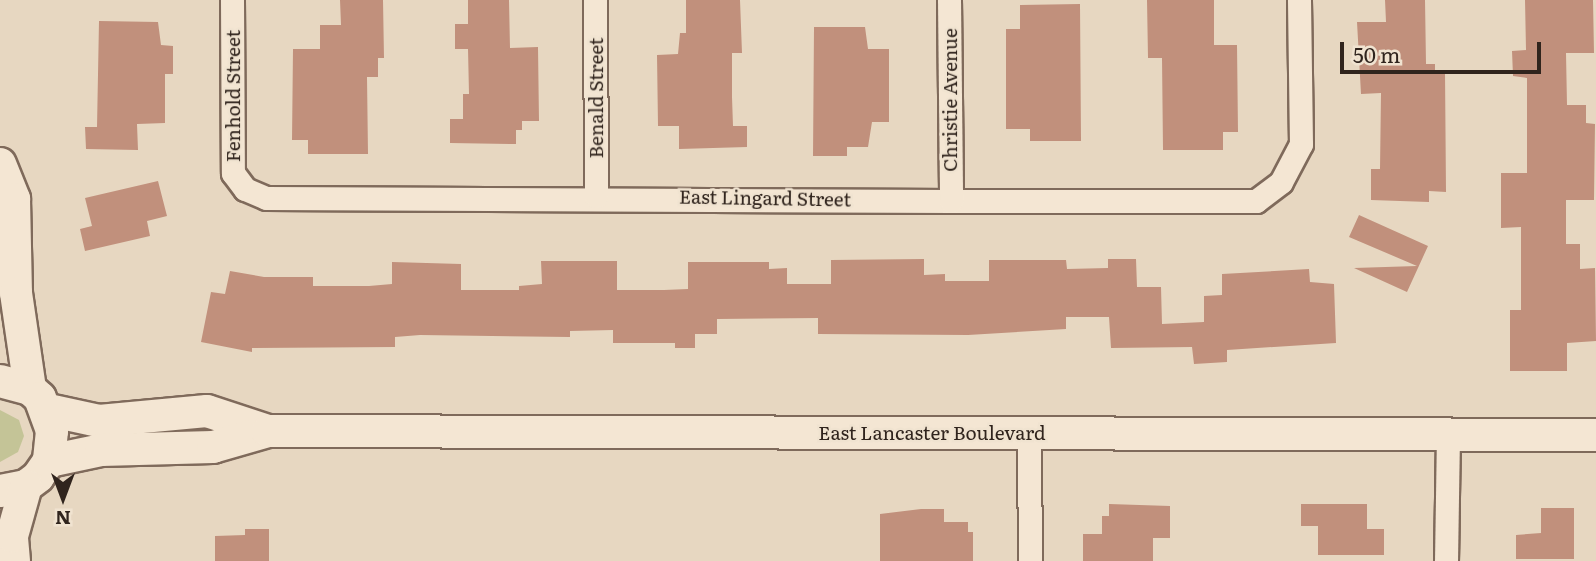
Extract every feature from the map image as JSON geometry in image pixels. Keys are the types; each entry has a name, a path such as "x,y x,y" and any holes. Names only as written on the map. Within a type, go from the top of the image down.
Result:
{"main road":[{"path":"0,164 14,199 16,293 26,393 52,431 49,461 13,489 14,561"},
{"name":"East Lancaster Boulevard","path":"26,393 99,421 207,411 268,431"},
{"name":"East Lancaster Boulevard","path":"49,461 101,450 213,447 268,431 1448,437 1596,435"}],"street":[{"name":"Fenhold Street","path":"232,0 233,173 245,189"},
{"name":"Benald Street","path":"595,0 596,196"},
{"name":"Christie Avenue","path":"949,0 951,201"},
{"name":"East Lingard Street","path":"245,189 266,198 596,196 951,201 1256,201 1281,182 1301,144 1299,0"},
{"path":"1029,433 1030,561"},
{"path":"1446,561 1448,437"}],"green space":[{"path":"0,410 19,420 24,436 18,452 0,462"}],"building":[{"path":"340,0 383,0 384,58 378,58 378,77 367,77 368,154 308,154 308,140 292,140 293,49 320,49 320,25 341,25"},
{"path":"468,0 509,0 510,48 538,47 539,121 522,121 522,130 516,130 516,144 450,143 450,119 463,119 463,94 469,94 468,49 455,49 455,24 468,24"},
{"path":"686,0 740,0 742,53 732,53 733,126 747,126 747,147 679,149 679,126 658,126 657,55 678,54 680,33 686,33"},
{"path":"1147,0 1214,0 1214,45 1237,45 1238,132 1223,132 1223,150 1163,150 1162,58 1148,58"},
{"path":"1385,0 1425,0 1426,64 1435,64 1435,72 1445,72 1446,192 1429,191 1429,202 1371,200 1371,169 1380,169 1381,93 1361,94 1357,22 1386,22"},
{"path":"1525,0 1593,0 1594,53 1566,53 1567,105 1586,105 1586,123 1595,124 1594,200 1566,200 1566,244 1580,244 1580,269 1595,268 1596,341 1567,343 1567,371 1510,371 1510,310 1521,310 1521,227 1501,228 1501,173 1527,173 1527,78 1513,76 1512,51 1526,50"},
{"path":"1080,4 1081,141 1030,141 1030,129 1006,129 1006,29 1020,29 1020,5"},
{"path":"99,21 158,22 161,45 173,46 173,74 165,74 165,123 137,124 138,150 86,149 85,127 97,127"},
{"path":"814,27 865,27 868,49 889,49 889,122 872,122 868,147 847,147 847,156 813,156"},
{"path":"158,181 167,216 147,221 150,236 85,251 80,229 92,226 85,198"},
{"path":"1359,215 1428,246 1407,292 1354,268 1417,266 1349,237"},
{"path":"924,259 924,275 945,274 945,281 989,281 989,260 1066,260 1067,269 1108,268 1108,259 1136,259 1137,287 1161,287 1162,324 1204,322 1204,296 1222,295 1222,274 1309,269 1310,282 1334,284 1336,343 1227,350 1227,362 1194,364 1192,347 1111,348 1109,317 1066,317 1066,329 968,335 818,334 818,318 717,319 717,334 695,334 695,348 675,348 675,343 613,343 613,330 570,331 570,337 420,335 395,337 395,347 252,348 252,352 201,342 211,292 225,294 230,271 264,277 313,277 313,286 369,286 392,284 392,262 461,264 461,290 519,290 519,286 542,284 541,261 617,261 617,290 664,290 688,289 688,262 769,262 769,269 787,268 787,284 831,284 831,260"},
{"path":"1109,504 1170,506 1170,538 1153,538 1153,561 1083,561 1083,534 1102,534 1102,516 1109,516"},
{"path":"1301,504 1367,504 1367,529 1384,529 1384,555 1318,555 1318,526 1301,526"},
{"path":"1541,508 1574,508 1574,559 1516,559 1516,535 1541,533"},
{"path":"944,509 944,522 968,522 968,532 973,532 973,561 880,561 880,514"},
{"path":"245,529 269,529 269,561 215,561 215,536 245,535"}]}
